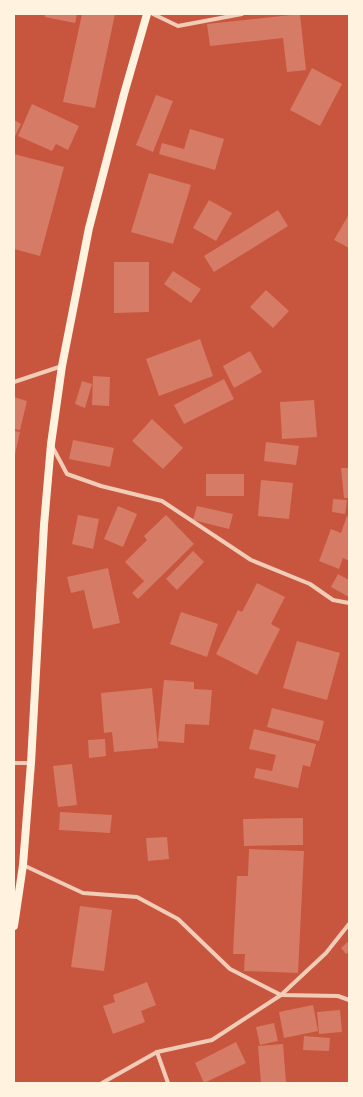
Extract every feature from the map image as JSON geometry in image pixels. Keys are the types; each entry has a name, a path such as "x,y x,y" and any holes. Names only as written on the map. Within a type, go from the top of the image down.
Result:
{"main road":[{"path":"14,926 24,865 44,533 51,444 62,366 89,228 124,94 147,14"}],"street":[{"path":"153,14 178,26 242,14"},
{"path":"14,382 62,366"},
{"path":"51,444 67,474 101,486 162,501 251,560 310,584 333,600 349,603"},
{"path":"14,763 31,762"},
{"path":"24,865 83,893 137,898 178,919 230,969 281,995 338,996 349,1000"},
{"path":"102,1083 157,1052 212,1040 281,995 326,953 349,924"},
{"path":"157,1052 168,1083"}],"building":[{"path":"45,14 77,14 75,23 45,17"},
{"path":"82,14 115,14 95,108 63,102"},
{"path":"300,14 306,70 287,72 283,38 210,46 207,24"},
{"path":"312,68 342,84 320,126 290,110"},
{"path":"156,95 173,101 153,152 136,145"},
{"path":"32,104 79,126 68,150 56,144 52,151 18,136"},
{"path":"14,120 21,124 14,138"},
{"path":"190,129 224,139 215,170 159,154 162,143 184,149"},
{"path":"14,154 64,167 40,256 14,249"},
{"path":"149,173 191,185 173,244 131,232"},
{"path":"209,200 232,213 216,241 193,228"},
{"path":"278,210 288,226 214,272 204,256"},
{"path":"349,214 349,248 334,240"},
{"path":"114,262 149,262 149,312 114,313"},
{"path":"173,271 201,289 191,303 164,284"},
{"path":"266,290 289,311 273,328 250,307"},
{"path":"200,339 213,376 159,396 146,359"},
{"path":"250,351 262,372 234,388 223,366"},
{"path":"93,376 110,377 109,406 92,405"},
{"path":"224,379 234,399 184,424 174,405"},
{"path":"82,381 92,384 85,408 75,404"},
{"path":"14,397 27,401 20,430 14,429"},
{"path":"314,400 317,437 282,439 280,402"},
{"path":"152,419 183,448 163,469 132,441"},
{"path":"14,431 20,432 15,454 14,454"},
{"path":"73,440 114,448 110,467 69,459"},
{"path":"266,442 299,446 296,465 264,461"},
{"path":"341,468 349,468 349,498 344,498"},
{"path":"206,474 244,474 244,496 206,496"},
{"path":"261,480 293,483 289,519 258,516"},
{"path":"333,499 347,500 345,514 332,512"},
{"path":"118,506 137,514 123,547 104,539"},
{"path":"197,506 233,514 229,529 193,520"},
{"path":"78,515 99,519 93,549 72,544"},
{"path":"166,515 194,544 138,599 132,593 144,581 125,562 147,540 144,536"},
{"path":"347,516 349,517 349,561 343,558 339,569 319,561 331,529 341,533"},
{"path":"193,551 204,562 177,590 166,579"},
{"path":"108,568 120,623 93,629 84,590 71,593 67,577"},
{"path":"338,574 349,580 349,597 331,587"},
{"path":"257,583 285,597 271,624 280,629 257,675 216,654 238,610 242,612"},
{"path":"181,612 218,624 207,657 170,644"},
{"path":"297,641 340,653 327,700 283,688"},
{"path":"164,680 194,682 194,689 212,690 209,725 185,724 184,743 158,741"},
{"path":"152,688 158,748 114,752 112,732 104,733 101,693"},
{"path":"272,708 324,721 319,741 267,727"},
{"path":"254,729 316,744 310,767 303,765 298,788 254,778 256,768 272,771 276,755 249,749"},
{"path":"105,739 106,756 89,758 88,740"},
{"path":"72,764 77,805 58,807 53,766"},
{"path":"60,812 112,815 110,833 59,830"},
{"path":"303,818 303,845 244,846 243,819"},
{"path":"167,837 169,859 148,861 146,838"},
{"path":"249,849 304,851 298,973 244,971 245,954 233,954 237,876 248,876"},
{"path":"80,906 112,910 104,971 71,967"},
{"path":"349,941 349,952 346,954 341,948"},
{"path":"147,982 156,1005 141,1011 145,1022 113,1034 103,1006 115,1002 113,995"},
{"path":"313,1005 318,1031 284,1038 279,1012"},
{"path":"340,1010 342,1032 319,1034 317,1012"},
{"path":"274,1023 278,1041 260,1045 256,1027"},
{"path":"304,1036 330,1038 329,1051 303,1050"},
{"path":"236,1042 246,1063 204,1083 195,1063"},
{"path":"283,1044 286,1082 261,1083 258,1046"}]}
